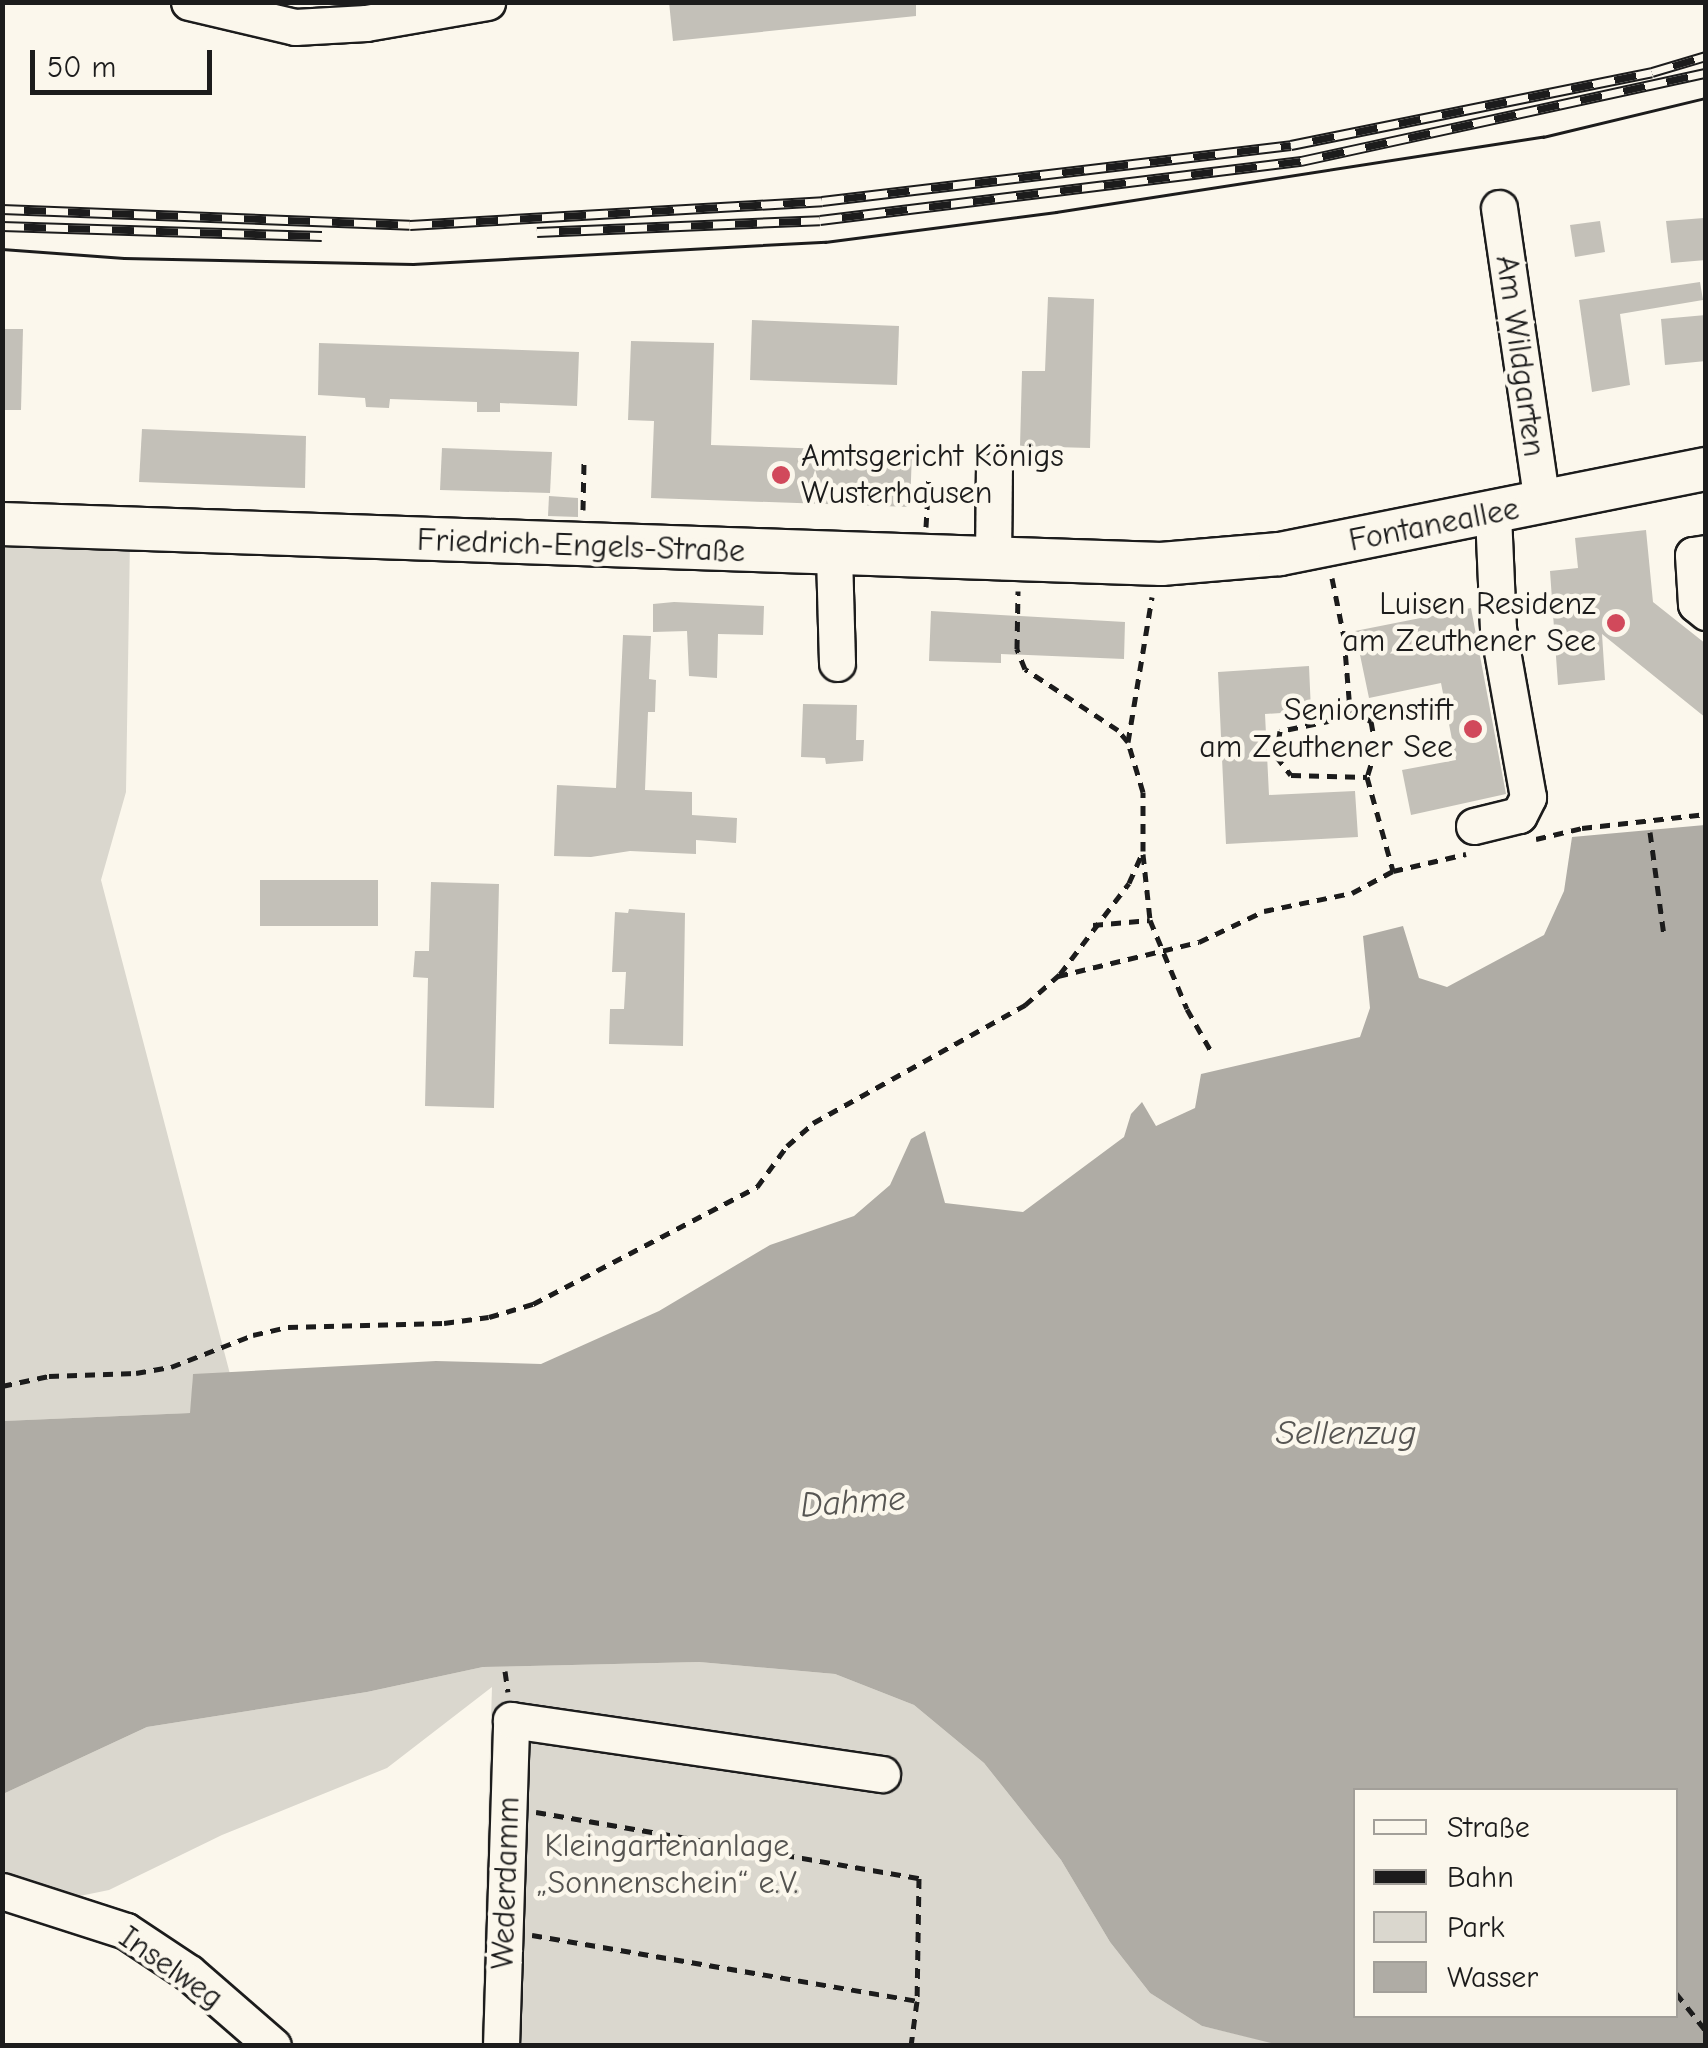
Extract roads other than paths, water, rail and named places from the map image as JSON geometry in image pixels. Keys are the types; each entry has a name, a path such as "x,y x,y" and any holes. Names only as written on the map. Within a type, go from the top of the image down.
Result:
{"main road":[{"name":"Fontaneallee","path":"1156,575 1492,514 1706,469"},
{"name":"Friedrich-Engels-Straße","path":"2,524 1006,560 1156,575"}],"street":[{"path":"188,2 296,27 366,22 487,2"},
{"name":"Am Wildgarten","path":"1499,208 1542,503"},
{"path":"994,471 1006,560"},
{"path":"1471,840 1518,815 1528,797 1498,629 1492,514"},
{"path":"1706,553 1692,554 1696,604 1706,612"},
{"path":"834,555 838,664"},
{"name":"Wederdamm","path":"501,2046 511,1720 882,1774"},
{"name":"Inselweg","path":"2,1892 126,1931 189,1973 273,2046"}],"water":[{"name":"Sellenzug","path":"1705,825 1705,2045 1283,2046 1202,2026 1150,1993 1110,1942 1061,1860 984,1763 914,1705 835,1674 699,1662 483,1667 367,1692 147,1727 3,1794 3,1421 190,1413 193,1374 436,1361 541,1364 659,1311 770,1245 854,1216 890,1185 911,1139 925,1131 945,1203 1023,1212 1124,1137 1131,1114 1142,1102 1156,1126 1195,1108 1201,1074 1360,1037 1370,1008 1363,936 1403,926 1419,978 1447,987 1544,935 1564,891 1572,837"}],"tram line":[{"path":"2,249 124,258 413,264 825,242 1056,212 1543,137 1706,98"}],"railway":[{"path":"2,209 410,225 822,201 1291,145 1652,72 1706,56"},
{"path":"537,232 820,220 1301,161 1706,73"},
{"path":"2,226 322,236"}],"place":[{"name":"Amtsgericht Königs Wusterhausen","path":"781,475"},
{"name":"Luisen Residenz am Zeuthener See","path":"1616,623"},
{"name":"Seniorenstift am Zeuthener See","path":"1473,729"}],"water label":[{"name":"Dahme","path":"853,1502"}],"park label":[{"name":"Kleingartenanlage „Sonnenschein“ e.V.","path":"667,1866"}]}
